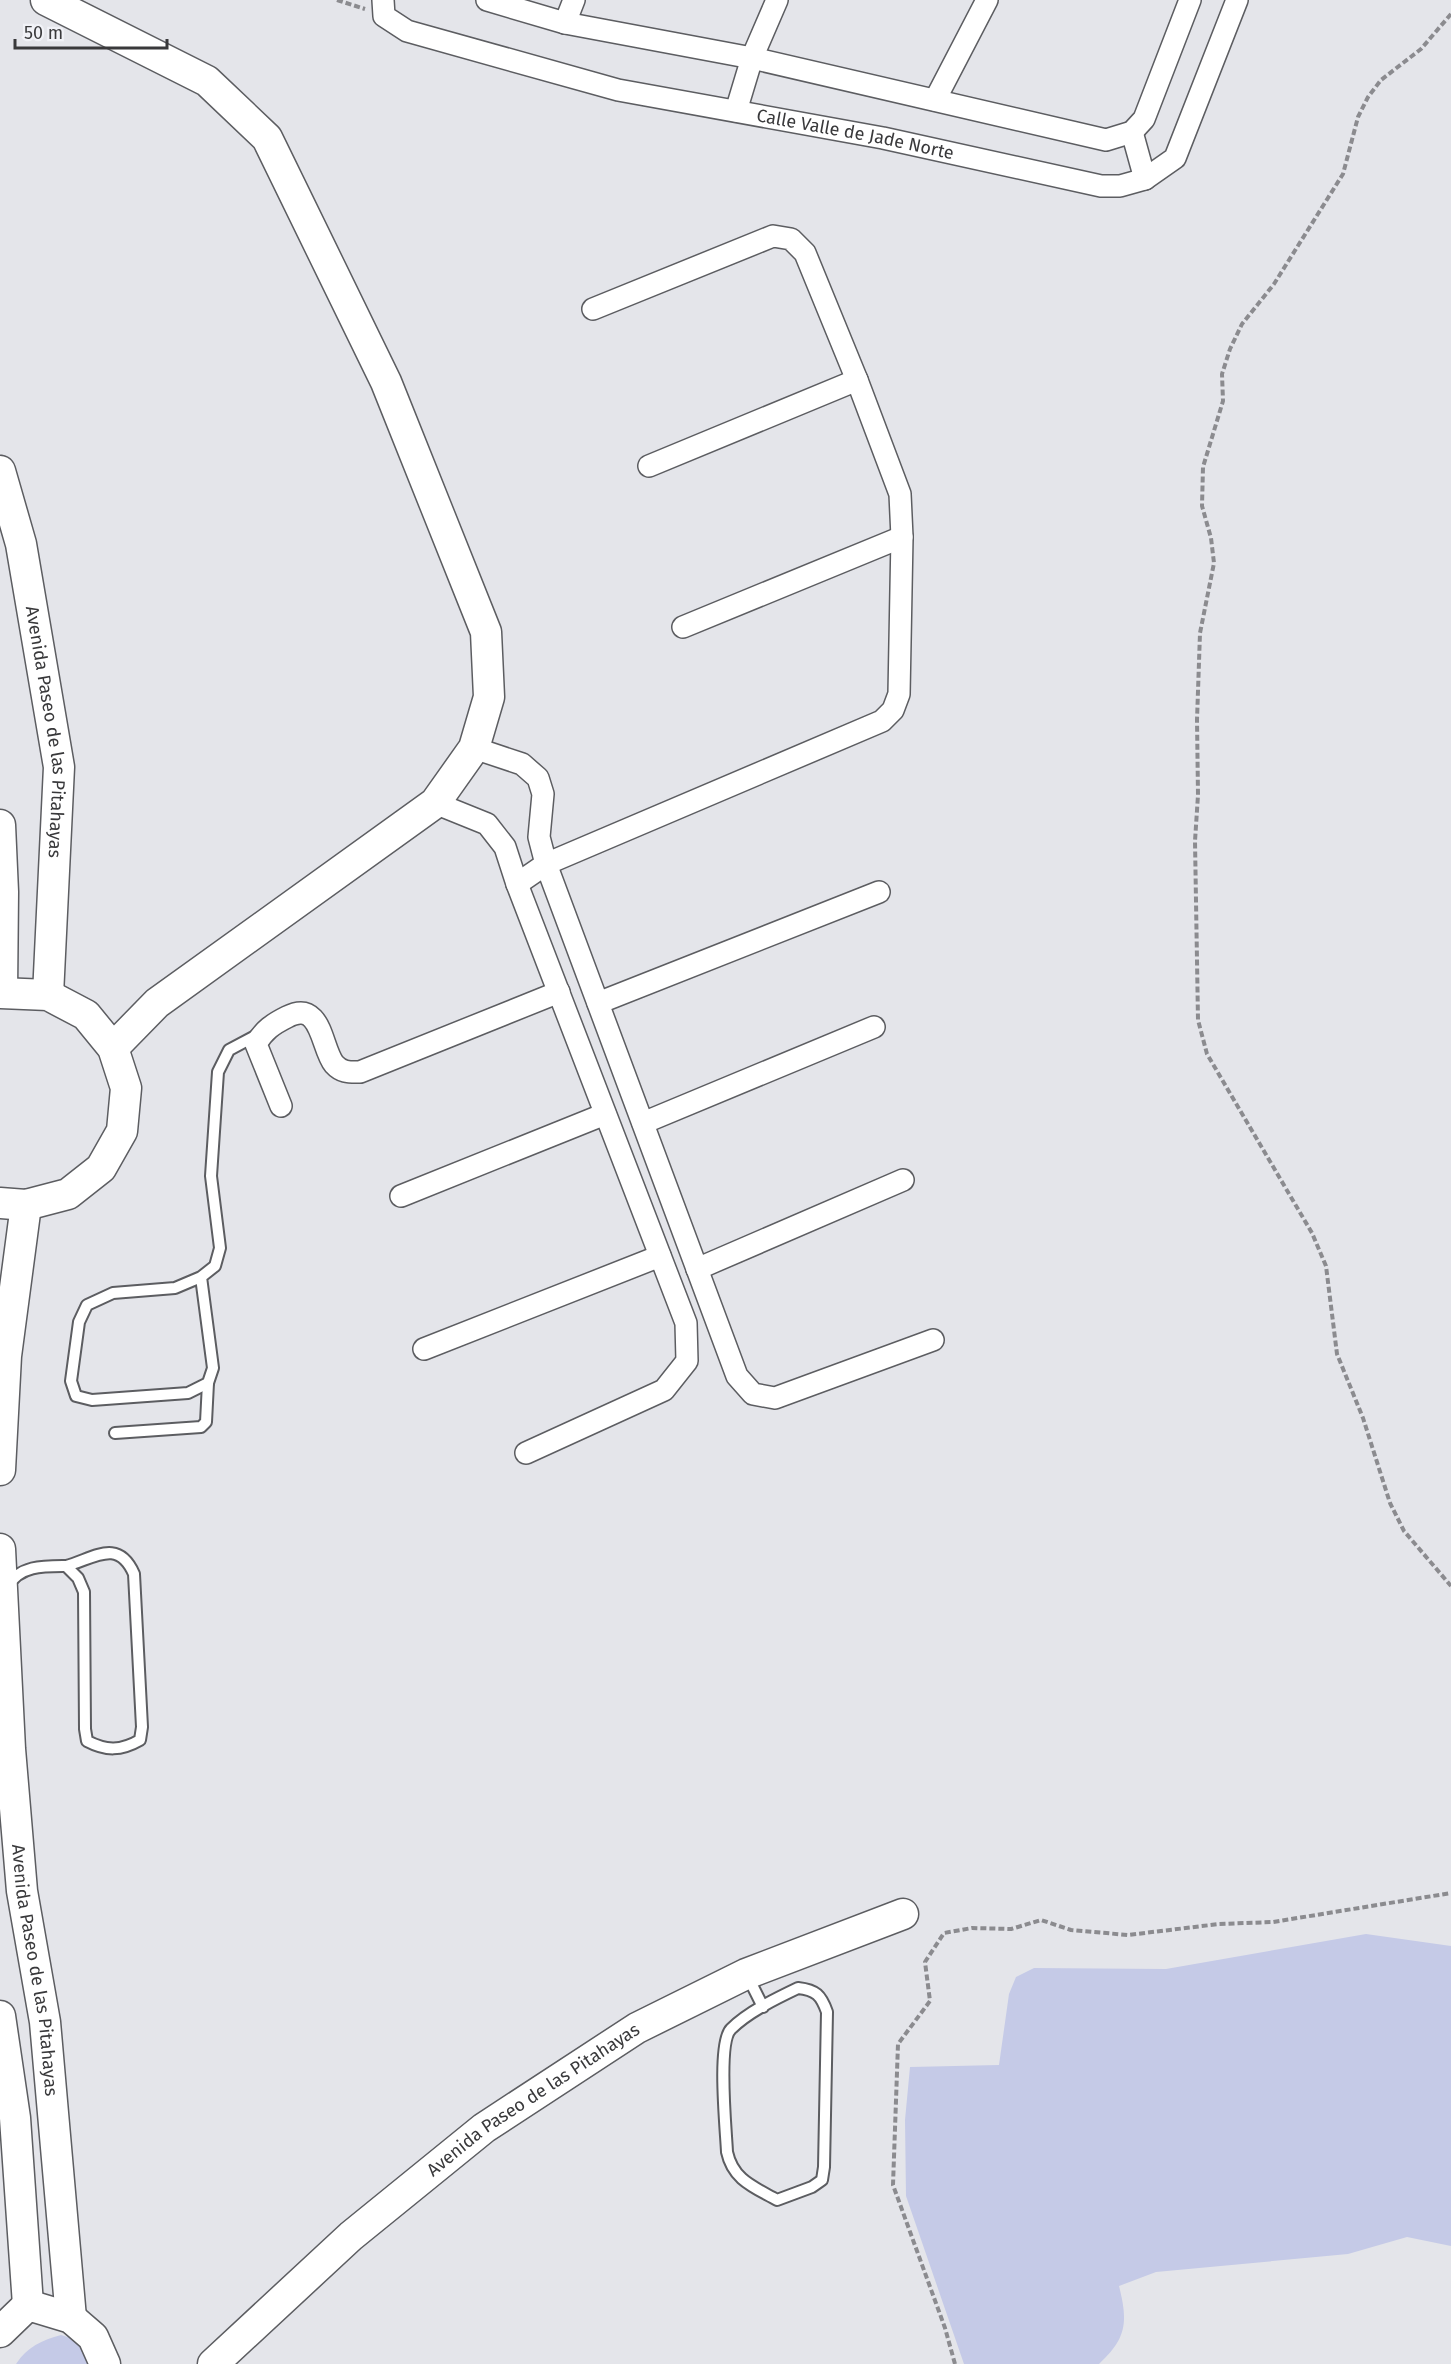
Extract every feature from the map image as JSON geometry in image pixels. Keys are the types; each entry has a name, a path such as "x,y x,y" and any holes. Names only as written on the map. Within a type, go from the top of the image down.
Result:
{"street":[{"path":"46,0 207,81 267,138 386,382 486,632 489,697 474,748 435,802 157,1003 113,1048"},
{"name":"Calle Valle de Jade Norte","path":"383,0 384,16 407,31 618,90 883,138 1101,186 1120,186 1145,179 1175,158 1237,0"},
{"path":"487,0 565,23 752,58 1106,140 1132,132 1144,119 1190,0"},
{"path":"565,23 574,0"},
{"path":"736,111 752,58 777,0"},
{"path":"935,100 987,0"},
{"path":"1132,132 1145,179"},
{"path":"517,884 546,864 882,721 893,710 899,694 902,537 900,494 857,380 805,253 791,239 773,236 593,309"},
{"path":"649,466 857,380"},
{"name":"Avenida Paseo de las Pitahayas","path":"0,471 21,544 59,767 48,995"},
{"path":"683,627 902,537"},
{"path":"474,748 522,764 538,778 543,794 539,837 546,864 737,1376 753,1394 775,1398 933,1340"},
{"path":"435,802 487,824 505,847 517,884 686,1323 687,1361 664,1390 526,1453"},
{"path":"0,825 3,892 1,992 48,995 86,1014 113,1048 126,1088 122,1131 101,1168 68,1194 13,1204 0,1470"},
{"path":"598,1003 879,892"},
{"path":"281,1106 256,1044 262,1032 292,1014 305,1014 318,1024 334,1064 345,1072 360,1072 559,992"},
{"path":"643,1123 874,1027"},
{"path":"402,1196 605,1114"},
{"path":"697,1269 903,1180"},
{"path":"423,1349 660,1256"},
{"name":"Avenida Paseo de las Pitahayas","path":"0,1549 9,1749 22,1891 45,2022 71,2318"},
{"name":"Avenida Paseo de las Pitahayas","path":"213,2364 351,2236 484,2128 637,2028 746,1974 903,1914"},
{"path":"0,2016 15,2118 28,2305"},
{"path":"28,2305 71,2318 93,2337 105,2364"},
{"path":"0,2332 28,2305"}],"lane":[{"path":"208,1383 188,1393 92,1400 76,1396 71,1381 79,1322 87,1305 112,1293 175,1288 201,1277 215,1266 220,1248 211,1176 218,1072 229,1050 262,1032"},
{"path":"115,1433 201,1427 206,1422 208,1383 213,1368 201,1277"},
{"path":"2,1597 11,1580 22,1572 42,1566 66,1566 94,1555 119,1555 129,1562 134,1574 142,1727 140,1740 130,1745 111,1749 99,1747 87,1741 84,1592 78,1578 66,1566"},
{"path":"746,1974 763,2007"},
{"path":"798,1988 812,1990 822,1998 827,2012 822,2180 812,2187 777,2200 746,2183 730,2166 727,2152 723,2048 730,2030 763,2007 798,1988"}],"path":[{"path":"1451,14 1421,49 1381,80 1368,97 1358,117 1343,174 1274,284 1242,324 1230,348 1222,374 1223,401 1203,467 1202,506 1211,538 1214,563 1200,633 1195,841 1198,1020 1207,1054 1312,1233 1326,1266 1337,1354 1364,1418 1390,1503 1404,1532 1451,1586"},
{"path":"955,2364 945,2328 893,2185 898,2044 930,2001 926,1962 944,1933 972,1928 1011,1929 1041,1920 1071,1930 1128,1935 1219,1924 1283,1921 1451,1893"}],"shaded area":[{"path":"1366,1934 1451,1946 1451,2246 1407,2237 1348,2254 1156,2272 1119,2286 1124,2310 1123,2329 1115,2346 1099,2364 964,2364 906,2196 905,2120 910,2067 999,2065 1009,1994 1016,1977 1034,1968 1166,1969"},
{"path":"61,2335 77,2340 96,2364 16,2364 36,2345"}]}
